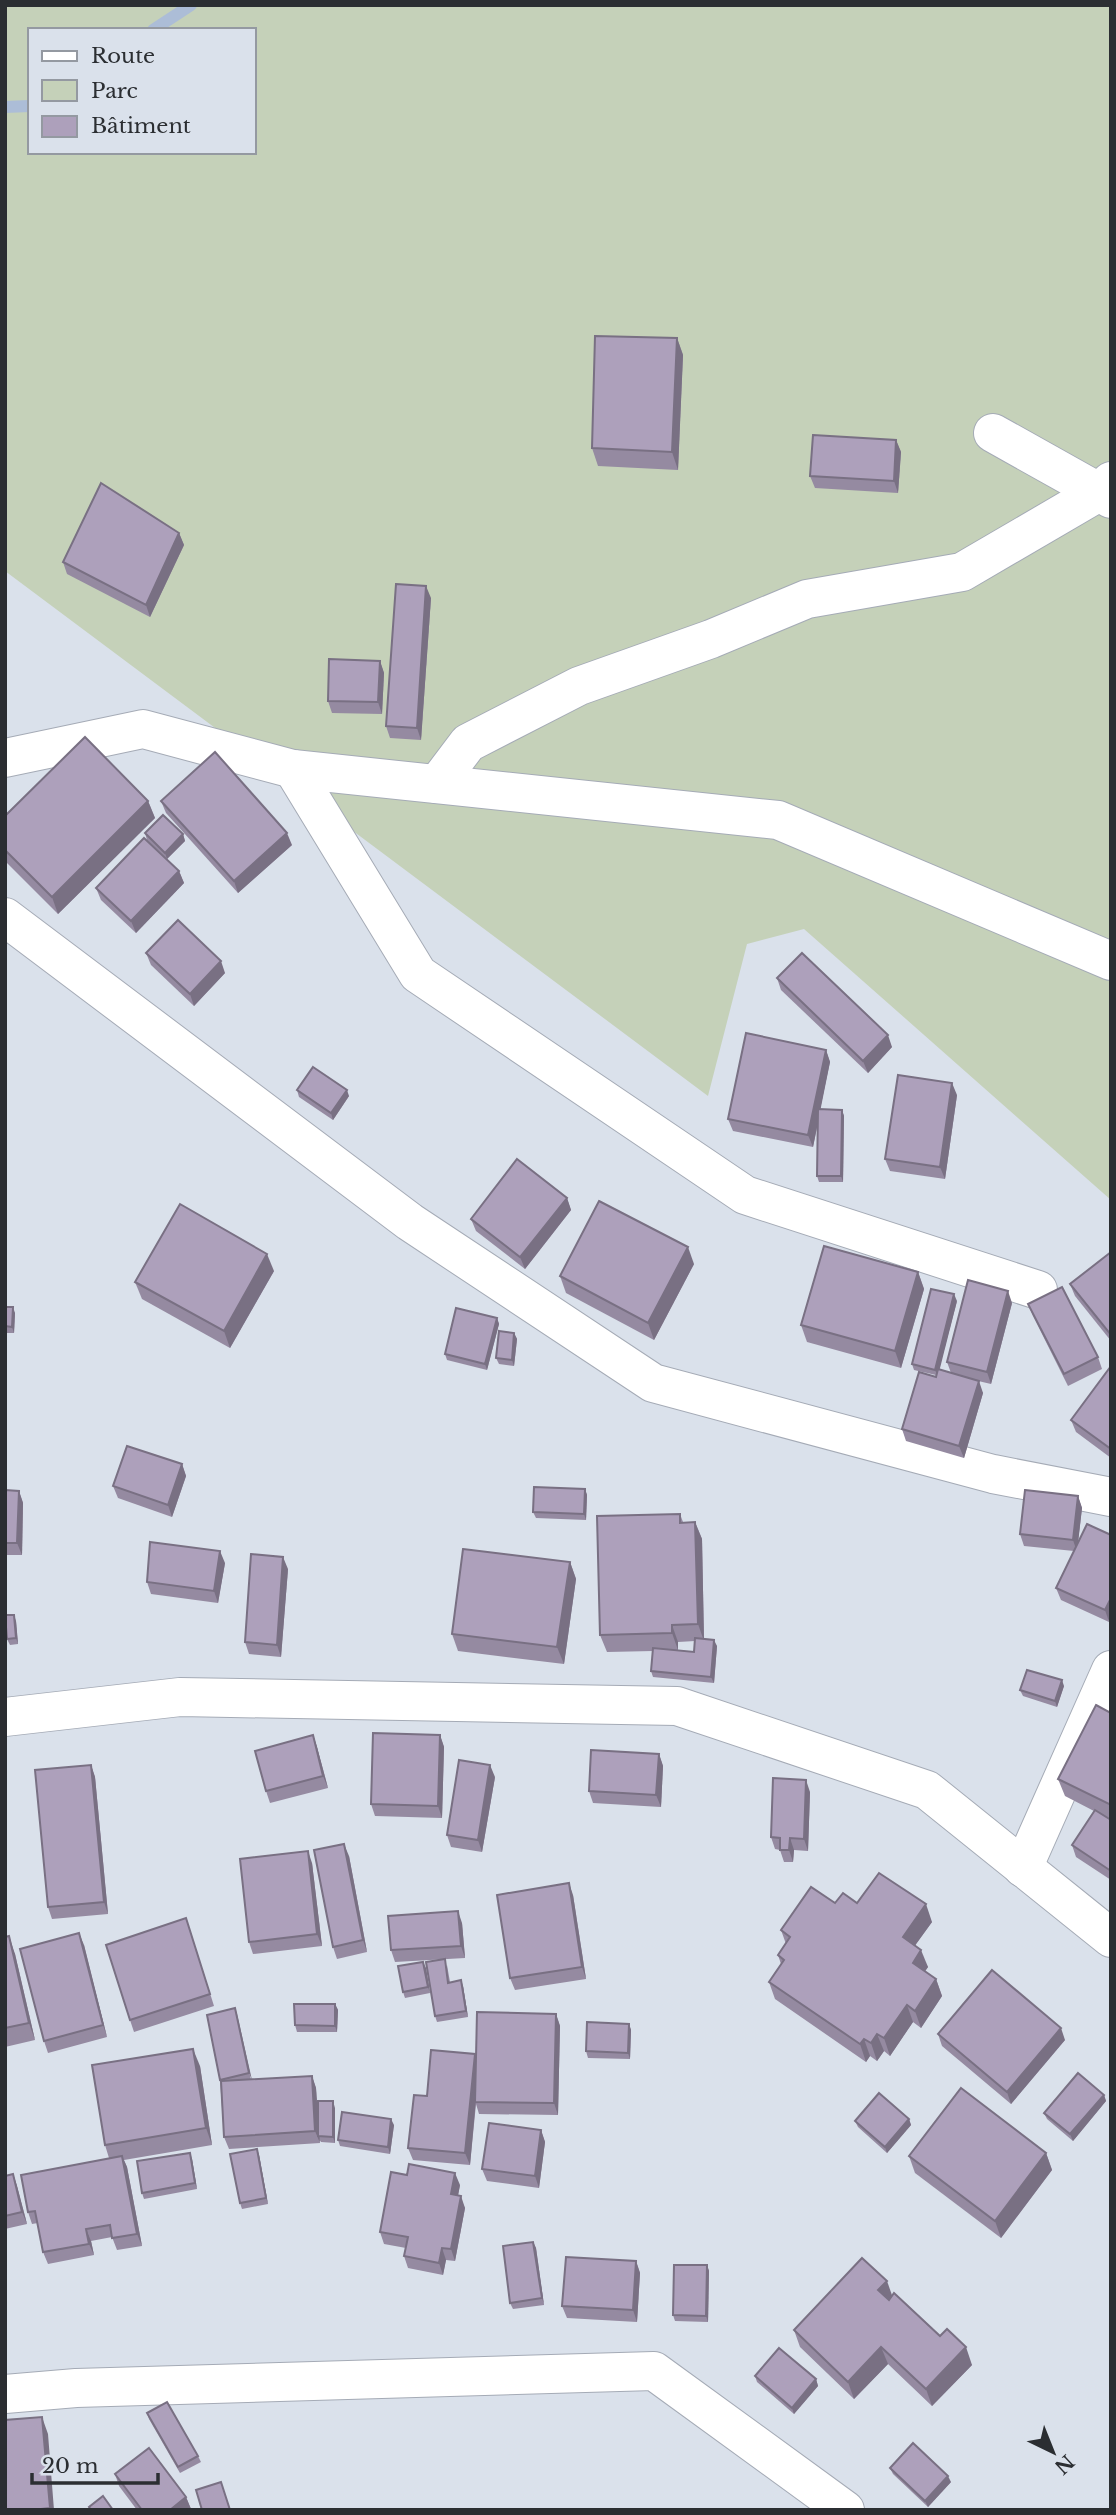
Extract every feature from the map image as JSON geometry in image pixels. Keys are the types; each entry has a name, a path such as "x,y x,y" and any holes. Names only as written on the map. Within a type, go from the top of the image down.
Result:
{"street":[{"path":"993,433 1107,490"},
{"path":"437,784 468,743 579,686 711,639 807,599 962,572 1107,490"},
{"path":"5,758 143,729 293,769 778,820 1111,961"},
{"path":"293,769 418,974 745,1195 1038,1290"},
{"path":"5,917 410,1222 653,1383 993,1474 1111,1497"},
{"path":"1023,1868 1111,1671"},
{"path":"5,1717 180,1697 677,1706 927,1790 1111,1938"},
{"path":"5,2394 76,2388 654,2371 845,2510"}],"green space":[{"path":"5,5 1111,5 1111,1200 804,929 747,944 708,1096 5,571"}],"building":[{"path":"595,336 677,338 672,452 592,448"},
{"path":"813,435 896,440 894,481 810,476"},
{"path":"101,483 179,533 146,605 63,562"},
{"path":"396,584 426,586 417,728 386,726"},
{"path":"329,659 380,661 378,702 328,701"},
{"path":"85,737 148,801 52,897 5,850 5,816"},
{"path":"215,752 287,833 234,881 161,801"},
{"path":"163,815 183,834 165,853 145,833"},
{"path":"144,838 179,871 131,921 96,888"},
{"path":"178,920 221,961 190,994 146,953"},
{"path":"802,953 888,1035 863,1061 777,978"},
{"path":"746,1033 826,1050 808,1135 728,1119"},
{"path":"313,1067 347,1090 331,1113 297,1090"},
{"path":"898,1075 952,1083 940,1167 885,1159"},
{"path":"818,1109 842,1110 841,1176 817,1176"},
{"path":"517,1159 567,1198 520,1257 471,1219"},
{"path":"599,1201 688,1247 648,1323 560,1276"},
{"path":"180,1204 267,1254 224,1331 135,1282"},
{"path":"824,1246 918,1272 895,1351 801,1325"},
{"path":"1111,1252 1111,1335 1070,1284"},
{"path":"968,1280 1008,1291 987,1372 947,1362"},
{"path":"1062,1287 1098,1357 1064,1374 1028,1304"},
{"path":"931,1289 954,1294 935,1370 912,1364"},
{"path":"5,1307 13,1307 12,1327 5,1326"},
{"path":"456,1308 497,1318 485,1364 445,1354"},
{"path":"499,1331 514,1333 512,1360 496,1358"},
{"path":"1111,1366 1111,1449 1071,1420"},
{"path":"938,1369 979,1381 959,1446 902,1429 919,1372 936,1377"},
{"path":"127,1446 182,1464 168,1505 113,1486"},
{"path":"534,1487 585,1489 584,1514 533,1512"},
{"path":"5,1490 19,1491 17,1543 5,1543"},
{"path":"1025,1490 1078,1496 1073,1540 1020,1534"},
{"path":"680,1514 680,1523 695,1522 698,1624 672,1625 672,1633 600,1635 597,1516"},
{"path":"1087,1524 1111,1535 1111,1598 1105,1610 1056,1588"},
{"path":"150,1542 220,1551 214,1591 147,1582"},
{"path":"463,1549 570,1562 557,1647 452,1634"},
{"path":"251,1554 283,1557 277,1645 245,1642"},
{"path":"5,1615 14,1615 16,1638 7,1639"},
{"path":"695,1638 714,1640 711,1677 651,1671 653,1648 694,1652"},
{"path":"1027,1670 1062,1680 1055,1701 1020,1690"},
{"path":"1096,1705 1111,1713 1111,1805 1058,1779"},
{"path":"373,1733 440,1735 438,1806 371,1804"},
{"path":"313,1735 323,1776 266,1791 255,1751"},
{"path":"591,1750 659,1754 656,1795 589,1791"},
{"path":"459,1760 490,1765 478,1840 447,1835"},
{"path":"91,1765 104,1902 48,1907 35,1770"},
{"path":"773,1778 806,1780 804,1839 790,1838 789,1850 780,1850 780,1838 771,1837"},
{"path":"1095,1810 1111,1820 1111,1871 1072,1845"},
{"path":"344,1844 363,1940 333,1947 314,1850"},
{"path":"308,1851 317,1934 249,1942 240,1859"},
{"path":"879,1873 926,1904 903,1937 921,1950 913,1963 936,1979 915,2011 907,2005 884,2038 877,2034 871,2043 864,2039 860,2044 769,1982 784,1960 778,1955 790,1937 781,1930 811,1887 835,1903 843,1893 857,1903"},
{"path":"569,1883 582,1967 510,1978 497,1895"},
{"path":"458,1911 461,1946 391,1950 388,1916"},
{"path":"186,1918 210,1994 130,2020 106,1945"},
{"path":"79,1933 103,2025 44,2041 20,1949"},
{"path":"9,1936 29,2023 5,2028 5,1937"},
{"path":"445,1959 448,1983 461,1980 466,2011 435,2016 426,1962"},
{"path":"423,1962 428,1987 403,1992 398,1966"},
{"path":"992,1970 1061,2028 1007,2092 938,2034"},
{"path":"294,2004 335,2004 335,2026 295,2025"},
{"path":"235,2008 249,2073 220,2080 207,2015"},
{"path":"477,2012 556,2014 554,2103 475,2102"},
{"path":"587,2022 629,2024 628,2053 586,2051"},
{"path":"193,2049 206,2128 105,2145 92,2065"},
{"path":"431,2050 475,2054 465,2153 408,2148 414,2095 427,2096"},
{"path":"1078,2073 1104,2095 1070,2134 1044,2113"},
{"path":"312,2076 315,2131 224,2137 221,2081"},
{"path":"961,2088 1046,2153 995,2221 909,2156"},
{"path":"879,2093 909,2119 885,2147 855,2121"},
{"path":"318,2101 333,2101 333,2137 318,2136"},
{"path":"342,2112 391,2119 388,2147 338,2140"},
{"path":"489,2123 541,2130 535,2176 482,2169"},
{"path":"257,2149 266,2198 240,2203 230,2154"},
{"path":"190,2153 195,2183 142,2193 137,2161"},
{"path":"122,2156 137,2234 112,2238 110,2225 86,2229 89,2244 43,2252 35,2211 28,2212 21,2175"},
{"path":"409,2164 455,2173 451,2194 461,2196 451,2249 442,2248 439,2263 404,2256 408,2237 380,2232 391,2172 407,2175"},
{"path":"13,2174 22,2212 5,2216 5,2176"},
{"path":"533,2242 542,2298 510,2303 503,2246"},
{"path":"566,2257 636,2261 633,2310 562,2306"},
{"path":"862,2258 887,2281 878,2290 889,2300 894,2293 940,2336 947,2329 966,2347 926,2389 881,2347 848,2382 794,2330"},
{"path":"674,2265 707,2265 706,2316 673,2315"},
{"path":"779,2348 816,2379 792,2408 755,2376"},
{"path":"167,2402 198,2456 178,2467 147,2413"},
{"path":"42,2417 50,2508 5,2510 5,2420"},
{"path":"913,2443 948,2476 925,2501 890,2468"},
{"path":"149,2448 186,2497 170,2510 142,2510 115,2474"},
{"path":"221,2482 230,2510 202,2510 196,2490"},
{"path":"103,2496 113,2510 91,2510 89,2507"}],"waterway":[{"path":"156,28 191,5"},
{"path":"5,107 28,106"}]}
